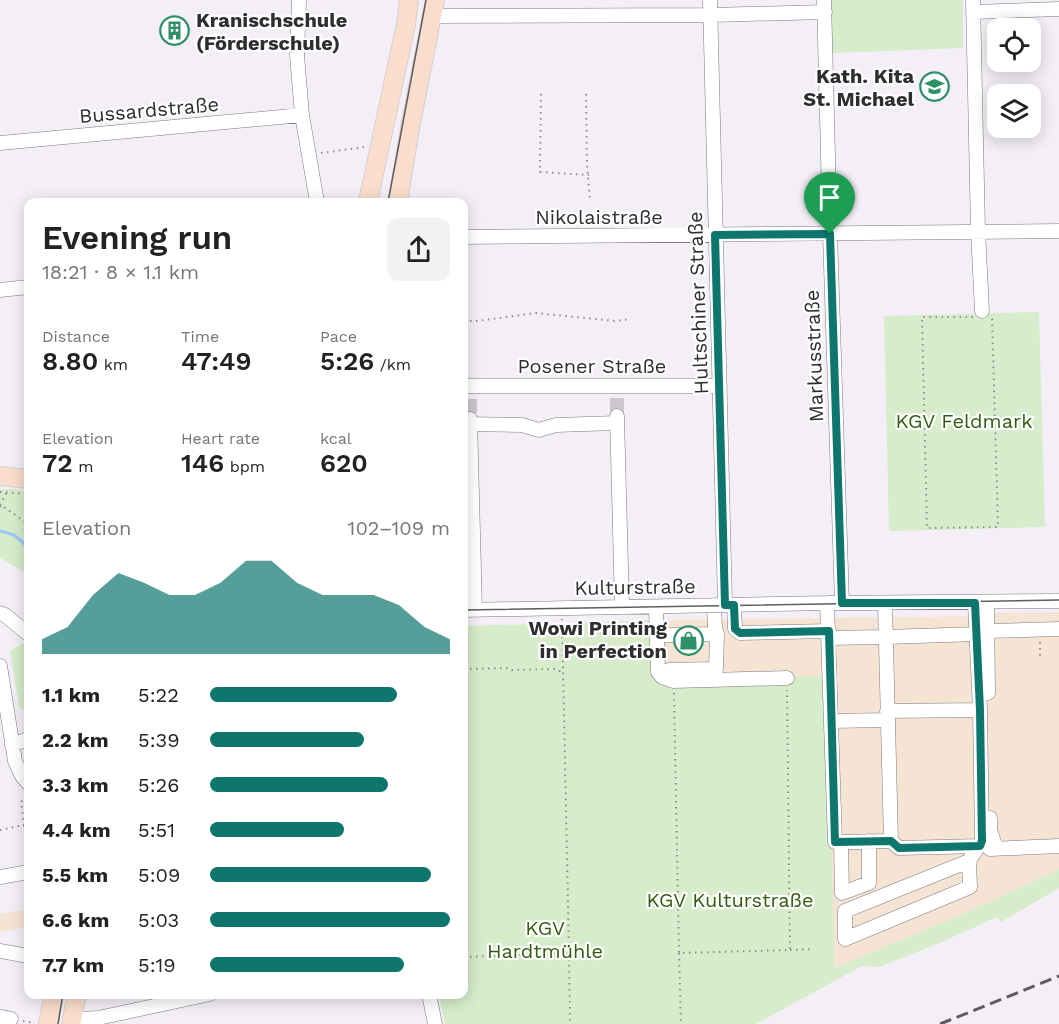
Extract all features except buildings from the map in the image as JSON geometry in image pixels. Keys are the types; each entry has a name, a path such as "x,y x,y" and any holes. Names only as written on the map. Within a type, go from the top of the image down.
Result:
{"main road":[{"path":"369,198 406,24 409,0"},
{"path":"399,198 433,8"},
{"path":"4,484 24,480"},
{"path":"48,1024 53,999"},
{"path":"72,1020 76,999"}],"street":[{"path":"299,0 297,56 302,115 316,198"},
{"name":"Hultschiner Straße","path":"710,0 724,605"},
{"path":"433,8 711,15 824,6"},
{"name":"Markusstraße","path":"824,6 842,603"},
{"path":"980,314 973,6 1059,9"},
{"name":"Bussardstraße","path":"0,143 302,115"},
{"name":"Nikolaistraße","path":"468,237 1059,231"},
{"path":"0,290 24,287"},
{"name":"Posener Straße","path":"468,390 617,392 720,386"},
{"path":"469,610 468,422 522,425 539,430 556,424 617,420 622,607"},
{"name":"Kulturstraße","path":"469,610 1059,601"},
{"path":"827,603 835,842 891,841 899,848 981,843 990,849 1059,846"},
{"path":"981,603 990,830 996,848"},
{"path":"885,604 891,841"},
{"path":"656,607 658,672 662,677 716,669 717,634 715,629 724,605"},
{"path":"724,605 735,629 740,633 886,637 1059,629"},
{"path":"0,613 24,631"},
{"path":"969,861 970,887 845,939 845,911 969,861 981,843 982,632"},
{"path":"666,635 717,634"},
{"path":"0,666 15,761 24,778"},
{"path":"671,676 787,678"},
{"path":"831,721 980,710"},
{"path":"12,745 24,740"},
{"path":"868,841 870,883 868,888 873,900"},
{"path":"841,842 842,893 870,883"},
{"path":"0,877 24,873"},
{"path":"0,951 24,955"},
{"path":"72,1020 99,1018 187,999"},
{"path":"430,999 435,1024"}],"path":[{"path":"541,94 540,172 589,175"},
{"path":"586,94 590,201"},
{"path":"309,154 380,145"},
{"path":"468,321 536,313 615,321 631,319"},
{"path":"980,314 993,316 998,527 927,528 922,317 980,314"},
{"path":"0,492 4,484"},
{"path":"4,484 24,492"},
{"path":"4,484 0,505 24,521"},
{"path":"562,608 570,1024"},
{"path":"1040,630 1040,660"},
{"path":"468,669 556,669 564,671"},
{"path":"671,676 681,1024"},
{"path":"787,678 790,950"},
{"path":"0,830 24,825 21,802 24,799"},
{"path":"679,953 814,949"},
{"path":"468,957 569,953"},
{"path":"6,1018 39,1024"}],"shaded area":[{"path":"1059,612 1059,869 989,903 835,968 730,678 663,673 659,620 987,616 992,613"},
{"path":"24,910 24,928 0,932 0,914"}],"green space":[{"path":"830,0 963,0 963,48 832,53"},
{"name":"KGV Feldmark","path":"1039,312 1045,527 889,531 884,316"},
{"path":"0,489 24,491 24,572 0,558"},
{"path":"659,620 661,667 675,679 826,676 835,968 989,903 1059,869 1059,888 1001,922 997,917 879,967 862,966 756,1024 445,1024 440,999 468,999 468,626"},
{"path":"24,643 24,710 19,707 10,651"}],"waterway":[{"path":"0,531 14,535 24,544"}],"tunnel":[{"path":"617,398 617,416"},
{"path":"470,399 470,419"}],"tram line":[{"path":"389,198 426,0"},
{"path":"468,610 1059,600"},
{"path":"58,1024 62,999"}],"railway":[{"path":"940,1024 1059,976"}],"place":[{"name":"Kranischschule (Förderschule)","path":"175,31"},
{"name":"Kath. Kita St. Michael","path":"935,87"},
{"name":"Wowi Printing in Perfection","path":"688,640"}],"route":[{"path":"830,234 842,603 975,603 980,710 982,841 980,846 899,848 891,841 835,842 829,631 740,633 735,629 734,605 725,605 715,235 830,234"}],"park label":[{"name":"KGV Kulturstraße","path":"730,900"},
{"name":"KGV Hardtmühle","path":"545,940"}]}
